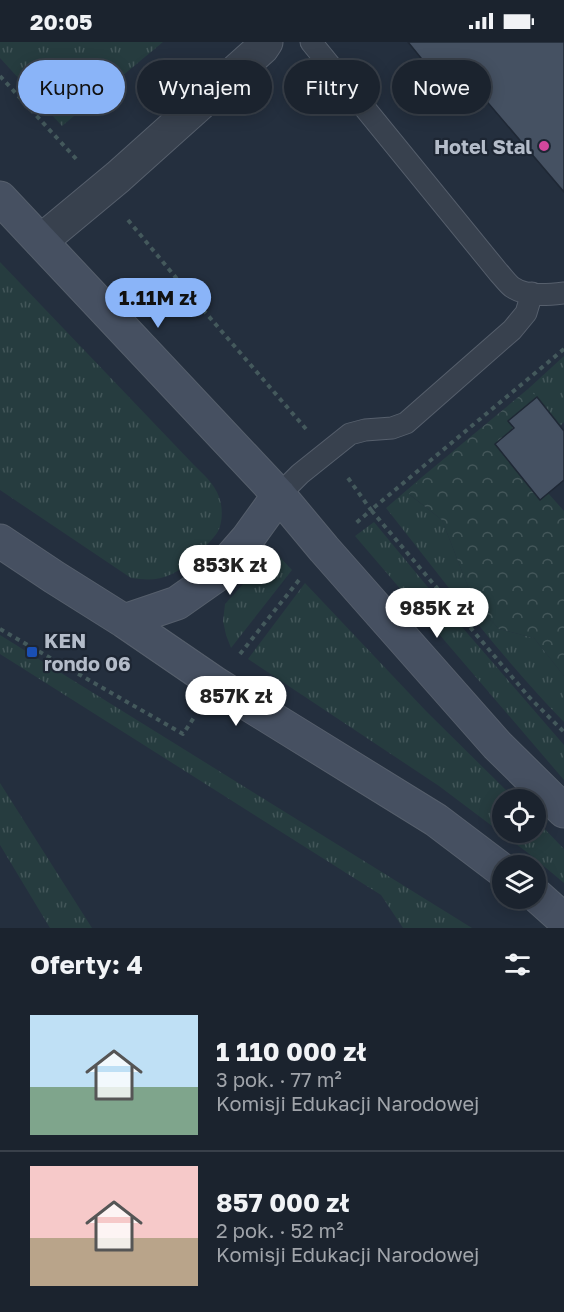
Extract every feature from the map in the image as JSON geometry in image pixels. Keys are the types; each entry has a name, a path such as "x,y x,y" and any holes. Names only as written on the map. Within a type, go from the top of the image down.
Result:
{"street":[{"path":"41,241 118,177 266,42"},
{"path":"0,198 279,495 497,745 564,811"},
{"path":"124,621 177,603 214,577 248,538 279,495"},
{"path":"0,541 216,684 436,820 492,862"},
{"path":"546,904 564,920"}],"lane":[{"path":"311,42 499,273 513,287 526,293 542,295 564,293"},
{"path":"279,495 309,466 350,434 365,430 392,428 406,423 512,330 526,313 532,293"}],"path":[{"path":"0,76 103,189 311,436"},
{"path":"564,349 371,510 529,697 564,732"}],"green space":[{"path":"0,42 163,42 141,60 137,60 137,64 125,74 125,60 18,60 18,78 0,58"},
{"path":"51,114 76,114 62,126"},
{"path":"0,262 215,488 222,515 219,529 189,562 177,571 157,579 131,578 0,490"},
{"path":"564,356 564,422 560,426 528,389"},
{"path":"528,389 537,397 514,428 495,444 539,499 548,493 564,511 564,676 534,638 499,629 474,602 442,520 409,494 422,477"},
{"path":"422,477 410,495 442,520 474,602 499,629 534,638 564,676 564,722 494,644 386,508"},
{"path":"374,522 564,745 564,780 355,536"},
{"path":"276,553 292,570 231,648 223,621 225,604 254,572"},
{"path":"305,583 426,711 505,789 492,789 492,826 439,786 248,659"},
{"path":"0,635 472,928 403,928 381,895 0,654"},
{"path":"0,783 92,928 50,928 0,845"},
{"path":"546,830 564,849 564,883 546,868 546,855 528,853 515,843 546,843"}],"building":[{"name":"Hotel Stal","path":"408,42 564,42 564,192 491,106 491,60 423,60"},
{"path":"537,397 564,431 564,480 540,500 495,444 514,428 508,421"}],"place":[{"name":"Hotel Stal","path":"544,146"},
{"name":"KEN rondo 06","path":"32,652"}]}
